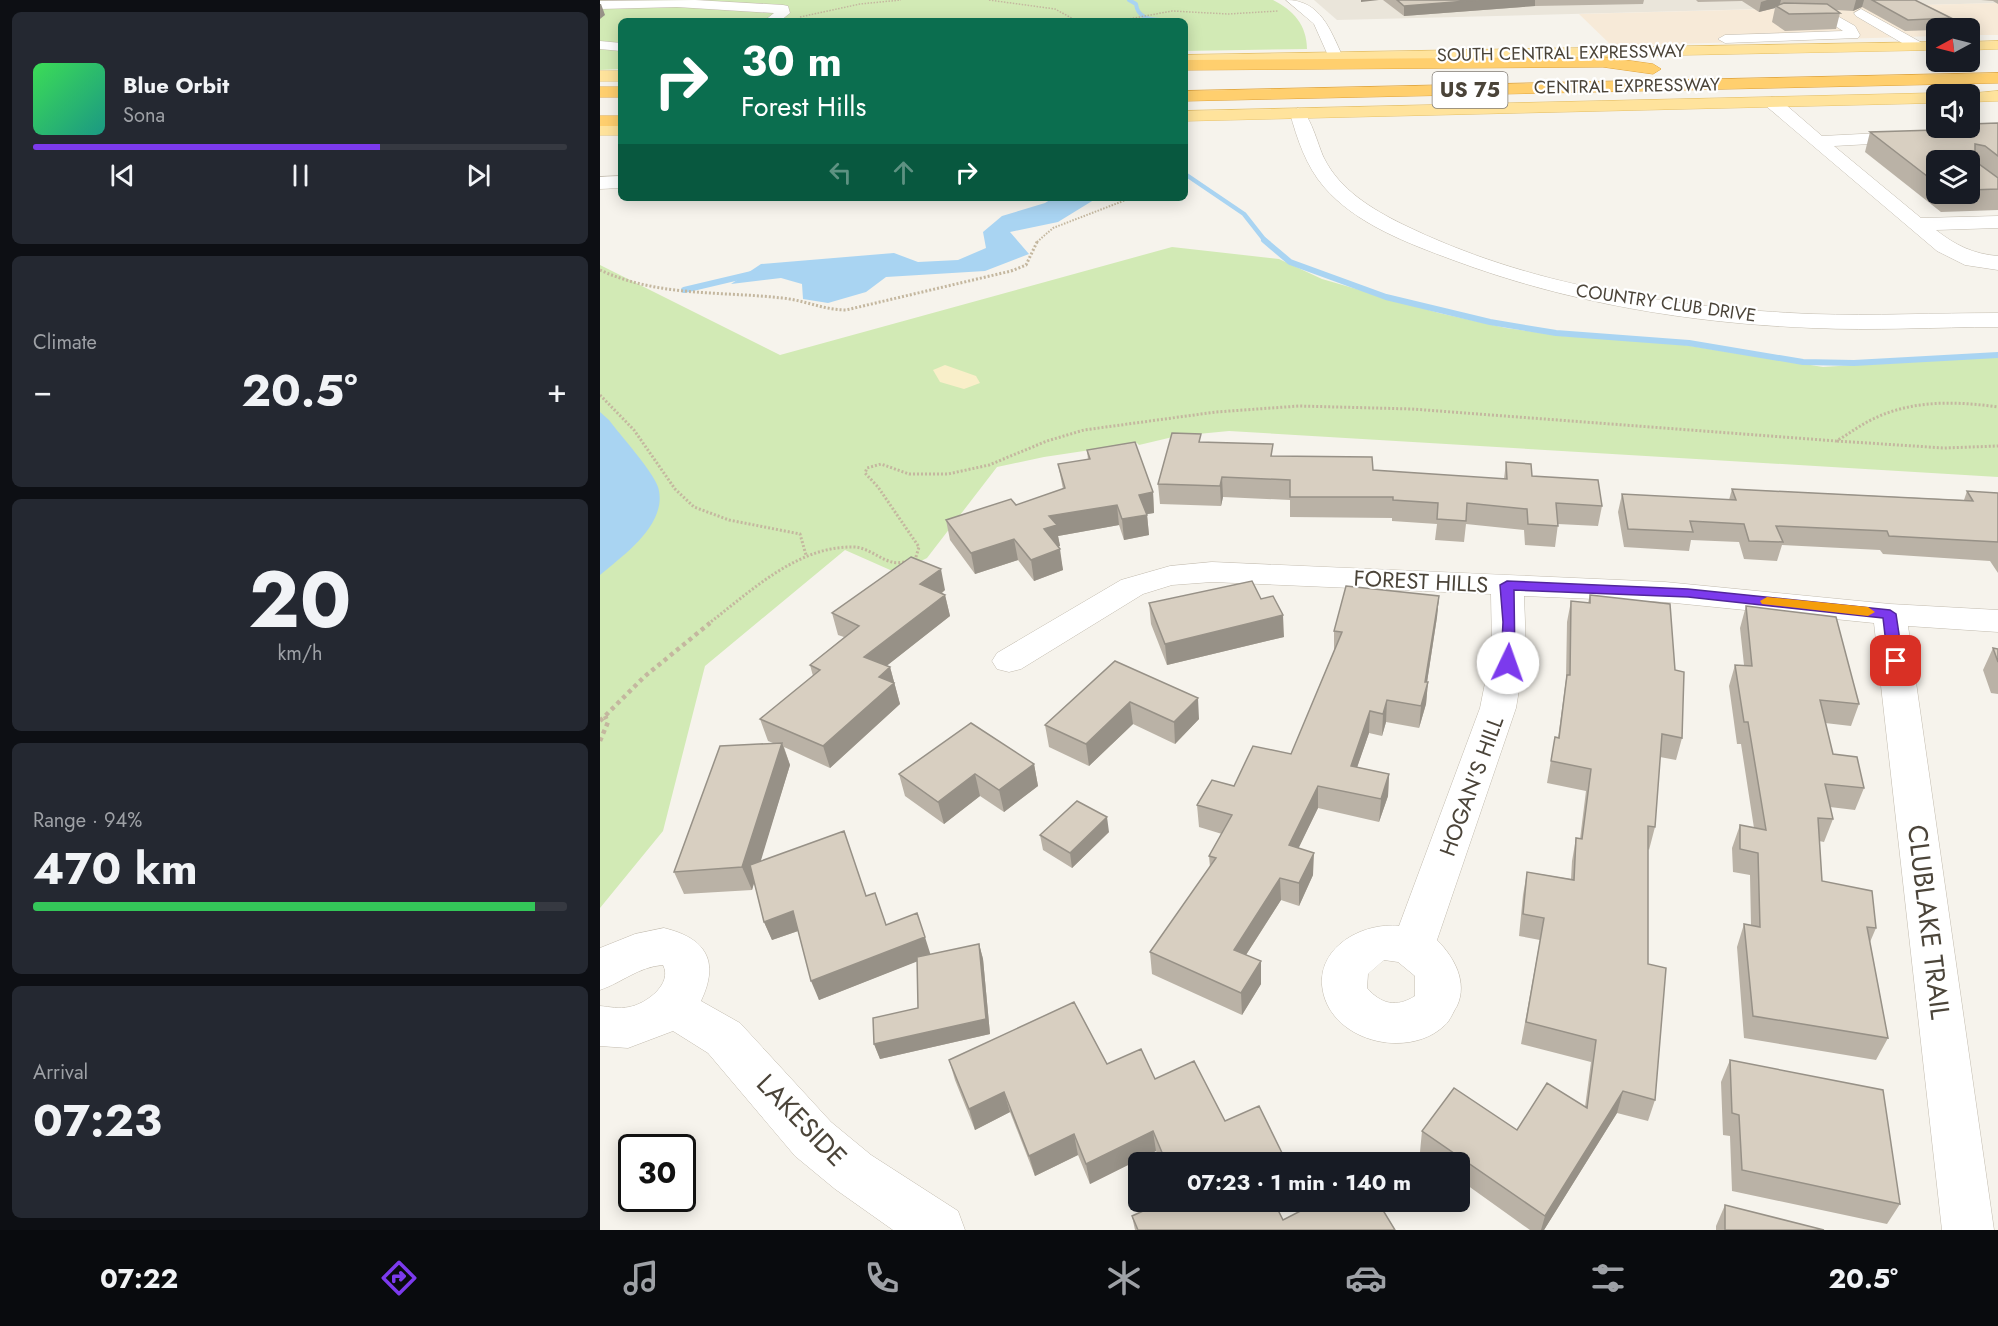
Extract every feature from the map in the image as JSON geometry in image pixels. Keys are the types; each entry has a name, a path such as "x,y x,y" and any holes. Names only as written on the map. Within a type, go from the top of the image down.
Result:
{"highway":[{"path":"1188,65 1210,68"},
{"name":"CENTRAL EXPRESSWAY","path":"1188,79 1210,68 1658,69"},
{"name":"CENTRAL EXPRESSWAY","path":"1188,96 1998,78"},
{"path":"1431,110 1512,102 1998,87"},
{"path":"600,92 618,92"},
{"path":"600,110 618,109"},
{"path":"600,121 618,121"}],"main road":[{"path":"1980,46 1995,45"},
{"name":"SOUTH CENTRAL EXPRESSWAY","path":"1188,61 1210,68 1335,57 1926,47"},
{"path":"600,76 618,76"},
{"path":"1980,97 1998,96"},
{"path":"1192,115 1926,98"},
{"path":"600,130 618,130"}],"street":[{"path":"600,5 677,3 783,9 783,13 776,18"},
{"path":"735,5 748,10 747,18"},
{"path":"1289,5 1320,22 1335,57"},
{"path":"1925,11 1939,18"},
{"path":"1725,39 1853,35 1850,29 1820,13 1865,15 1919,47"},
{"path":"600,34 618,35"},
{"path":"1897,34 1926,34"},
{"path":"1980,38 1995,45"},
{"path":"600,45 618,46"},
{"path":"1772,102 1954,253 1979,262 1998,263"},
{"name":"COUNTRY CLUB DRIVE","path":"1298,112 1312,154 1320,168 1355,204 1404,233 1511,275 1616,299 1751,316 1866,322 1998,320"},
{"path":"1818,142 1998,132"},
{"path":"1920,136 1939,150"},
{"path":"600,183 618,182"},
{"path":"1917,224 1998,222"},
{"name":"FOREST HILLS","path":"1009,661 1121,593 1157,578 1176,575 1238,573 1688,593 1890,614 1998,621"},
{"name":"HOGAN'S HILL","path":"1413,947 1498,708 1508,656 1507,585"},
{"name":"CLUBLAKE TRAIL","path":"1890,614 1968,1230"},
{"path":"600,971 612,961 637,949 653,946 674,950 683,957 688,974 680,995 669,1008 634,1027 616,1029 600,1026"},
{"name":"LAKESIDE","path":"669,1008 704,1024 724,1038 793,1119 828,1152 853,1172 939,1230"}],"path":[{"path":"989,0 1055,9 1072,18"},
{"path":"1134,18 1159,12 1251,14 1289,5"},
{"path":"600,270 614,277 676,290 732,296 787,298 817,308 847,310 915,293 970,285 1004,274 1026,264 1036,241 1053,228 1123,201"},
{"path":"600,395 622,415 651,452 680,496 713,515 800,534 806,555"},
{"path":"1836,441 1878,416 1924,403 1956,401 1998,407"},
{"path":"600,721 644,677 693,636 762,583 806,555 854,548 878,554 894,563 915,560 919,554 919,547 866,473 872,465 881,464 909,474 948,474 972,470 1047,441 1084,430 1216,412 1299,406 1412,409 1944,448 1998,446"},
{"path":"600,741 608,722 605,716"}],"shaded area":[{"path":"1314,0 1998,0 1998,3 1337,20"},
{"path":"1998,3 1998,35 1980,35 1980,18 1926,18 1926,36 1612,46 1579,14"}],"green space":[{"path":"600,0 1273,0 1287,8 1298,19 1302,26 1307,49 1188,51 1188,18 618,18 618,69 600,70"},
{"path":"1172,247 1279,259 1322,279 1439,313 1506,328 1563,336 1672,343 1823,367 1998,356 1998,477 1229,431 1177,436 1139,445 1137,443 1044,457 997,467 927,558 897,573 845,550 705,666 663,831 600,908 600,265 780,355"}],"sand":[{"path":"945,365 976,376 980,383 964,389 940,382 933,370"}],"water":[{"path":"1048,201 1092,201 1058,222 1010,232 1029,254 985,271 886,277 866,292 828,303 803,299 802,284 781,278 731,284 761,264 894,253 918,262 958,260 986,248 983,232 1002,216"},
{"path":"600,412 650,472 658,487 660,500 657,513 642,537 600,575"}],"building":[{"path":"1397,0 1479,0 1404,6"},
{"path":"1872,0 1915,0 1951,18 1926,18 1908,20"},
{"path":"1784,3 1827,4 1840,13 1789,14 1776,6"},
{"path":"1998,123 1998,156 1985,146 1975,144 1975,150 1926,150 1926,175 1870,132 1926,130 1926,138 1980,138 1980,124"},
{"path":"1980,165 1998,178 1998,189 1980,190"},
{"path":"1172,433 1201,434 1199,442 1273,444 1271,456 1372,457 1373,470 1507,479 1506,462 1531,464 1532,476 1598,480 1602,506 1556,503 1558,526 1528,524 1527,509 1467,503 1466,521 1437,519 1438,503 1393,500 1393,497 1290,497 1290,480 1222,477 1220,486 1158,484"},
{"path":"1135,442 1153,492 1139,495 1147,515 1122,519 1117,505 1049,516 1057,525 1044,529 1060,549 1031,560 1014,539 971,553 946,520 1011,499 1016,505 1065,488 1058,464 1090,459 1087,450"},
{"path":"1732,489 1973,501 1967,491 1998,493 1998,542 1889,536 1887,531 1776,526 1783,542 1749,541 1744,524 1690,521 1693,532 1628,529 1622,494 1736,500"},
{"path":"911,557 941,569 920,584 945,595 864,657 890,667 879,677 894,683 823,746 760,719 820,670 810,665 859,626 832,613"},
{"path":"1252,581 1261,599 1273,596 1283,615 1165,644 1149,603"},
{"path":"1346,586 1439,596 1425,682 1428,682 1421,706 1387,700 1383,714 1370,711 1351,766 1389,774 1381,799 1318,786 1289,845 1314,853 1299,883 1280,878 1234,950 1261,961 1241,993 1150,952 1216,858 1209,856 1232,815 1197,805 1212,780 1234,786 1253,746 1291,754 1342,632 1334,631"},
{"path":"1590,595 1670,604 1675,670 1684,672 1682,738 1662,734 1655,827 1648,826 1648,964 1666,968 1655,1100 1623,1091 1545,1216 1470,1164 1470,1152 1452,1152 1422,1131 1454,1088 1517,1130 1547,1083 1587,1108 1596,1040 1526,1022 1544,918 1523,914 1527,872 1574,880 1576,838 1582,839 1591,769 1551,761 1555,737 1559,738 1567,675 1570,675 1571,601 1590,603"},
{"path":"1746,606 1836,617 1859,704 1820,700 1833,754 1857,757 1864,788 1825,784 1833,819 1818,818 1822,881 1872,891 1876,928 1867,927 1888,1038 1753,1016 1744,924 1760,927 1758,853 1740,849 1740,825 1766,830 1748,722 1744,722 1735,665 1752,666"},
{"path":"1993,648 1998,649 1998,662"},
{"path":"1115,661 1198,698 1174,722 1130,702 1086,744 1045,725"},
{"path":"971,723 1034,764 999,790 975,774 938,802 899,774"},
{"path":"782,743 742,867 674,872 720,746"},
{"path":"1077,801 1107,817 1070,853 1040,835"},
{"path":"844,831 866,896 875,893 886,925 917,913 925,937 811,981 793,911 764,922 750,865"},
{"path":"979,944 986,1019 874,1044 873,1018 918,1008 917,957"},
{"path":"1074,1002 1107,1064 1141,1049 1155,1079 1194,1061 1225,1121 1259,1106 1282,1152 1162,1152 1153,1131 1086,1164 1074,1134 1029,1156 1004,1092 969,1109 949,1060"},
{"path":"1730,1060 1883,1090 1900,1204 1742,1170 1739,1115 1732,1113"},
{"path":"1725,1205 1824,1230 1725,1230"},
{"path":"1141,1212 1279,1212 1283,1220 1299,1212 1384,1212 1395,1230 1138,1230 1132,1216"}],"waterway":[{"path":"1129,0 1136,4 1140,14 1150,18"},
{"path":"1188,176 1244,214 1265,241"},
{"path":"1265,241 1290,262 1386,297 1490,322 1556,333 1689,343 1803,362 1854,363 1998,355"},
{"path":"684,290 756,273"}],"slow traffic":[{"path":"1767,601 1868,612"}],"route":[{"path":"1508,663 1507,585 1688,593 1890,614 1896,661"}]}
